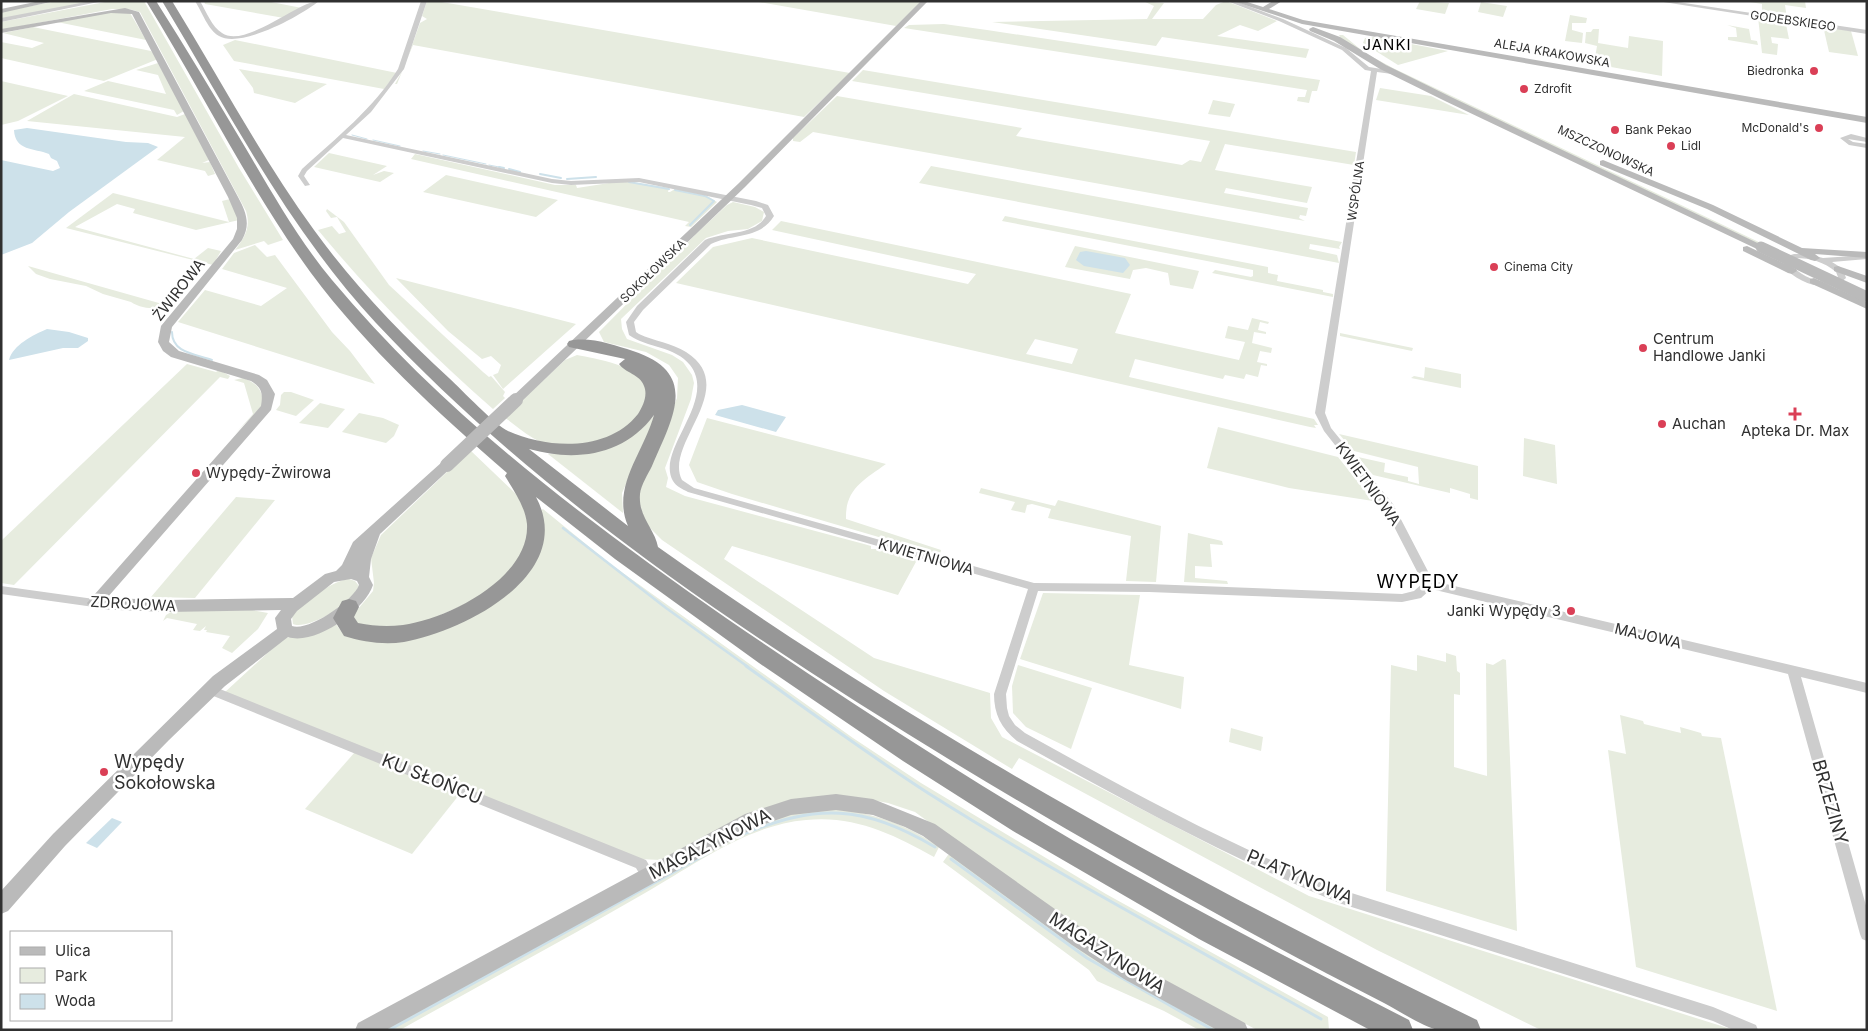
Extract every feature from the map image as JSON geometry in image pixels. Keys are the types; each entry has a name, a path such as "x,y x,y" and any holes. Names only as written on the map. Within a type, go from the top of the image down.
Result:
{"highway":[{"path":"151,1 295,240 322,276 404,370 507,464 640,569 818,693 907,751 1023,823 1139,891 1399,1030"},
{"path":"167,1 276,184 310,235 380,318 434,373 500,433 653,554 708,594 847,686 1013,788 1252,920 1467,1030"},
{"path":"500,433 555,450 578,450 600,446 620,438 639,425 649,413 654,397 654,387 646,375 631,365 582,350 575,344"},
{"path":"575,344 618,351 638,358 657,368 665,378 668,391 667,408 631,493 631,508 634,522 653,554"},
{"path":"350,607 343,618 349,628 355,631 388,634 416,630 448,622 472,610 511,581 530,554 535,539 536,527 535,513 507,464"}],"street":[{"path":"1,11 52,1"},
{"path":"1,20 101,1"},
{"path":"198,1 220,35 229,38 243,36 296,14 317,1"},
{"path":"307,185 301,176 303,172 377,103 400,71 424,1"},
{"name":"SOKOŁOWSKA","path":"342,574 348,568 355,550 728,198 925,1"},
{"path":"1229,1 1267,12 1342,48 1366,68 1376,68"},
{"name":"ALEJA KRAKOWSKA","path":"1236,1 1267,12 1338,28 1867,120"},
{"name":"ALEJA KRAKOWSKA","path":"1247,1 1267,12 1867,116"},
{"path":"1267,12 1279,1"},
{"name":"GODEBSKIEGO","path":"1659,1 1867,32"},
{"name":"ŻWIROWA","path":"1,31 114,10 136,13 241,211 244,221 242,231 167,326 163,340 164,346 175,354 255,378 264,383 269,394"},
{"name":"MSZCZONOWSKA","path":"1267,12 1337,39 1376,68 1392,72 1560,149 1765,245 1866,297"},
{"path":"1328,23 1338,28"},
{"path":"1337,39 1330,32 1349,26"},
{"name":"MSZCZONOWSKA","path":"1338,28 1362,47 1401,70 1560,149"},
{"path":"1362,47 1360,42 1363,38 1384,36"},
{"name":"WSPÓLNA","path":"1327,429 1320,409 1376,68"},
{"path":"341,136 552,181 577,183 635,180 728,198"},
{"path":"1867,142 1857,136 1844,138 1867,156"},
{"path":"1855,145 1867,142"},
{"path":"1560,149 1710,207 1864,279"},
{"path":"1560,149 1640,198 1814,281 1866,297"},
{"name":"KWIETNIOWA","path":"728,198 763,206 770,214 769,220 762,227 754,230 726,234 708,242 640,308 630,322 632,333 679,352 695,365 700,376 702,388 700,398 675,465 675,476 678,481 696,492 1034,586 1149,588 1402,598 1417,595 1429,584 1389,507 1327,429"},
{"path":"1784,242 1811,251 1860,258"},
{"path":"1792,271 1786,263 1789,258 1798,256 1818,259 1860,258"},
{"path":"1837,268 1860,258"},
{"path":"1860,258 1852,270 1864,279"},
{"path":"1814,281 1830,283 1839,281 1843,277 1837,268"},
{"path":"94,603 260,418 267,407 269,394"},
{"name":"SOKOŁOWSKA","path":"350,607 366,591 366,585 362,577 366,554 374,534"},
{"path":"1,904 104,792 215,685 236,670 262,646 284,623 297,604 330,578 342,574 355,574 362,577"},
{"name":"MAJOWA","path":"1429,584 1867,688"},
{"name":"PLATYNOWA","path":"1034,586 1000,694 1000,705 1006,724 1021,738 1165,814 1297,880 1342,897 1713,1014 1751,1030"},
{"name":"ZDROJOWA","path":"1,590 94,603 159,606 266,606 297,604"},
{"path":"266,606 296,633 312,630 350,607"},
{"name":"BRZEZINY","path":"1793,670 1867,934"},
{"name":"KU SŁOŃCU","path":"215,685 641,864 648,875"},
{"name":"MAGAZYNOWA","path":"365,1030 743,823 777,810 806,804 836,802 881,809 928,830 1078,938 1131,972 1238,1030"}],"green space":[{"path":"57,1 95,1 1,19 1,12"},
{"path":"110,1 144,1 239,168 283,240 268,245 264,241 235,250 246,232 248,222 246,211 140,12 129,9 112,9 1,30 1,22"},
{"path":"204,1 266,1 302,8 284,18 205,4"},
{"path":"427,1 436,1 850,73 804,117 413,45 407,60 420,23 427,19 422,16"},
{"path":"753,1 922,1 896,26"},
{"path":"1143,1 1164,3 1152,19 1203,19 1216,5 1226,1 1277,21 1258,31 1240,25 1217,36 1309,49 1306,58 1162,37 1156,46 992,22 1147,19 1154,6"},
{"path":"1420,1 1449,3 1445,14 1416,9"},
{"path":"1744,1 1805,1 1806,8 1785,5 1787,19 1762,16 1762,4"},
{"path":"1481,2 1507,6 1503,17 1478,12"},
{"path":"112,12 130,13 146,40 57,22"},
{"path":"1570,15 1587,18 1586,23 1572,23 1572,30 1583,33 1582,43 1565,41"},
{"path":"1758,17 1779,20 1786,24 1789,39 1771,37 1772,43 1778,44 1777,55 1762,53"},
{"path":"944,24 1320,80 1317,91 1312,91 1309,103 1297,101 1298,97 1305,97 1307,90 904,28 909,25"},
{"path":"1727,25 1749,29 1751,40 1757,41 1758,45 1728,40 1728,37 1737,37 1736,28"},
{"path":"1823,26 1851,31 1858,56 1829,52"},
{"path":"33,27 151,51 158,59 104,81 1,58 1,42 32,48 44,43 3,33"},
{"path":"1593,29 1599,29 1598,43 1628,48 1629,36 1663,41 1662,76 1594,64 1597,46 1585,43 1586,32 1591,32"},
{"path":"1339,35 1343,35 1365,53 1393,68 1763,244 1761,245 1399,73 1341,39"},
{"path":"1375,37 1448,51 1398,65 1363,43 1365,38"},
{"path":"235,40 397,73 384,89 234,61 223,45"},
{"path":"158,63 184,111 177,115 174,110 84,91 108,81 166,94 158,75 136,70"},
{"path":"239,69 327,84 295,103 254,93 253,88"},
{"path":"863,70 1356,152 1354,165 1225,144 1215,170 1312,187 1307,203 1226,188 1224,193 1308,208 1306,216 1300,215 1299,218 1305,221 813,132 800,142 793,141 793,138 837,96 1022,128 1016,136 1182,165 1190,160 1201,162 1210,141 852,81"},
{"path":"1,81 68,96 18,121 1,125"},
{"path":"1380,88 1431,96 1469,115 1376,100"},
{"path":"74,94 177,117 185,114 209,160 202,163 210,162 215,174 208,176 205,171 157,160 185,137 27,121"},
{"path":"1213,100 1235,104 1230,117 1208,114"},
{"path":"329,153 387,166 373,175 384,171 394,173 380,182 314,167"},
{"path":"415,154 555,185 576,185 577,188 622,181 669,188 668,192 675,189 707,196 717,202 691,227 685,226 689,222 411,159"},
{"path":"931,166 1342,242 1339,247 1340,249 1310,244 1309,249 1337,255 1339,263 919,183"},
{"path":"446,175 558,200 536,217 423,192"},
{"path":"113,193 229,222 222,201 230,199 239,220 196,230 133,213 135,209 117,204 75,227 194,259 208,248 221,251 213,265 66,228"},
{"path":"733,202 755,207 764,212 762,221 748,229 728,231 706,238 621,319 622,329 627,339 672,355 683,362 692,375 694,383 691,399 665,468 668,478 666,487 685,496 864,544 871,546 871,549 879,549 917,560 898,595 732,546 724,559 874,658 990,693 991,718 1002,737 1309,896 1734,1030 1541,1030 1377,950 1019,758 1012,769 884,691 662,540 646,524 637,496 677,398 678,378 669,365 646,352 604,342 599,332 697,233 727,205"},
{"path":"327,209 344,222 389,285 483,372 489,377 491,376 505,392 503,396 505,398 493,409 402,323 359,278 318,230 332,226 339,234 346,232 337,217 331,218 326,211"},
{"path":"1005,216 1268,267 1268,273 1278,275 1277,281 1323,290 1323,292 1333,294 1333,297 1212,273 1215,270 1251,277 1253,276 1253,270 1002,221"},
{"path":"781,221 1131,294 1115,333 1239,360 1245,342 1225,338 1228,326 1248,330 1252,318 1269,322 1268,324 1260,322 1258,330 1266,332 1266,334 1254,332 1252,343 1272,348 1271,353 1260,351 1257,362 1267,364 1267,366 1261,365 1258,377 1246,374 1244,379 1225,375 1223,379 1135,359 1129,377 1314,419 1318,425 1314,425 1316,428 1310,427 676,283 713,247 752,238 968,284 976,274 772,230","holes":["1035,339 1078,349 1072,364 1026,354"]},
{"path":"255,245 267,257 275,255 332,332 350,351 375,384 178,322 205,290 261,306 287,288 222,269 234,253"},
{"path":"1075,246 1199,271 1193,289 1170,285 1168,273 1146,268 1133,270 1130,279 1065,267"},
{"path":"28,266 173,307 146,308 103,294 86,286 50,279 36,274"},
{"path":"396,278 576,324 503,389 493,375 498,373 501,365 491,356 482,359 448,331"},
{"path":"1340,333 1413,348 1412,351 1340,336"},
{"path":"577,355 626,368 642,379 648,388 648,402 626,430 617,436 593,443 567,446 554,445 533,438 504,417 565,360"},
{"path":"187,364 216,372 219,370 230,376 228,379 220,377 14,585 1,583 1,541"},
{"path":"1425,367 1461,374 1461,388 1411,378 1414,376 1424,378"},
{"path":"243,378 252,382 258,388 262,395 263,405 234,435 253,414 244,383 234,380"},
{"path":"284,392 291,392 314,400 296,416 276,410 280,405 281,395"},
{"path":"320,403 345,409 328,428 299,423"},
{"path":"660,408 622,493 623,513 548,454 581,452 610,446 637,432"},
{"path":"359,413 383,418 399,425 394,436 386,443 342,432"},
{"path":"707,418 886,464 857,486 849,500 846,519 941,550 940,555 697,482 689,465"},
{"path":"1218,427 1338,457 1373,501 1289,488 1207,468"},
{"path":"1339,434 1478,466 1478,500 1470,498 1470,494 1450,488 1450,493 1373,475 1358,457 1385,463 1384,472 1408,477 1408,481 1419,484 1418,467 1354,451"},
{"path":"1524,438 1555,445 1557,484 1523,476"},
{"path":"470,450 516,494 528,512 528,545 494,591 412,628 358,626 353,615 373,591 371,558 381,535"},
{"path":"981,488 1055,506 1058,500 1161,526 1156,582 1126,581 1131,536 1048,518 1051,509 1032,504 1027,505 1025,513 1011,510 1015,502 979,493"},
{"path":"236,497 275,500 195,598 151,597"},
{"path":"543,509 609,563 853,738 921,783 1106,894 1328,1017 1329,1030 1257,1030 1136,966 978,858 915,812 888,803 861,798 801,799 660,860 640,859 224,693 285,637 300,638 335,623 345,636 473,616 543,525 540,511"},
{"path":"1188,533 1222,541 1223,545 1210,544 1212,567 1195,566 1195,578 1227,581 1228,584 1184,582"},
{"path":"349,579 355,581 359,586 350,600 331,613 314,621 299,625 293,624 292,616 310,599 326,588"},
{"path":"1043,593 1140,595 1129,665 1184,677 1181,709 1020,659"},
{"path":"252,610 268,613 258,629 232,653 222,648 230,636 206,632 207,630 204,630 206,626 200,631 193,630 197,624 167,618 163,621 166,615 173,611"},
{"path":"1446,653 1456,656 1457,671 1460,673 1460,695 1454,694 1454,767 1487,776 1486,663 1493,665 1503,659 1506,660 1517,931 1386,891 1391,665 1417,671 1417,655 1446,662"},
{"path":"1018,665 1092,688 1071,749 1026,727 1013,713 1012,686"},
{"path":"1620,715 1643,721 1644,724 1681,733 1680,727 1701,733 1702,736 1721,738 1777,1011 1636,967 1608,750 1626,754"},
{"path":"1231,728 1263,737 1261,751 1229,742"},
{"path":"355,752 459,795 412,854 305,809"},
{"path":"830,809 860,813 887,820 913,831 939,847 934,857 873,828 840,820 824,819 784,823 742,838 722,848 584,928 400,1030 381,1030 742,832 786,815"},
{"path":"948,855 952,855 1221,1030 1199,1030 1164,1011 1097,981 1089,970 943,862"}],"water":[{"path":"27,128 126,142 148,143 158,147 69,212 32,243 1,255 1,160 53,171 60,168 57,161 51,158 49,154 26,148 18,142 14,130"},
{"path":"1086,251 1125,258 1130,265 1123,273 1084,266 1076,260 1080,252"},
{"path":"47,329 69,332 88,338 88,341 78,348 63,348 9,360 19,345"},
{"path":"742,405 786,417 776,432 715,415 718,410"},
{"path":"112,818 122,822 97,848 86,843"}],"waterway":[{"path":"352,135 367,139"},
{"path":"373,140 400,146"},
{"path":"423,151 440,154"},
{"path":"443,155 486,164"},
{"path":"489,165 504,168"},
{"path":"509,169 520,172"},
{"path":"540,174 561,178"},
{"path":"567,179 596,177"},
{"path":"629,182 669,189"},
{"path":"675,190 705,196 714,201 690,225"},
{"path":"172,332 173,339 180,349 212,360"},
{"path":"563,528 666,608 748,667"},
{"path":"746,666 836,731 976,823 1074,881 1321,1019"},
{"path":"741,835 794,817 840,813 862,816 885,823 935,847"},
{"path":"389,1030 708,853"},
{"path":"951,859 1087,958 1213,1030"}],"place":[{"name":"Biedronka","path":"1814,71"},
{"name":"Zdrofit","path":"1524,89"},
{"name":"McDonald's","path":"1819,128"},
{"name":"Bank Pekao","path":"1615,130"},
{"name":"Lidl","path":"1671,146"},
{"name":"Cinema City","path":"1494,267"},
{"name":"Centrum Handlowe Janki","path":"1643,348"},
{"name":"Apteka Dr. Max","path":"1795,414"},
{"name":"Auchan","path":"1662,424"},
{"name":"Wypędy-Żwirowa","path":"196,473"},
{"name":"Janki Wypędy 3","path":"1571,611"},
{"name":"Wypędy Sokołowska","path":"104,772"}],"district":[{"name":"JANKI","path":"1387,45"},
{"name":"WYPĘDY","path":"1418,582"}]}
